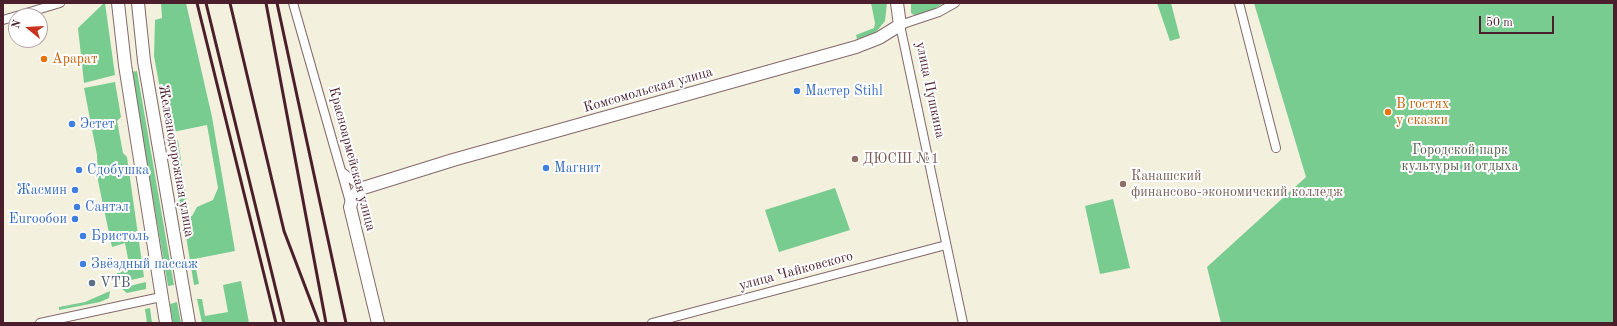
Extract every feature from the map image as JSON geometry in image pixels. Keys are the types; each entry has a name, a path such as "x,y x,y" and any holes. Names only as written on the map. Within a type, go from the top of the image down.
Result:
{"main road":[{"path":"118,3 125,65 166,323"},
{"name":"Железнодорожная улица","path":"138,3 144,61 189,323"},
{"name":"улица Пушкина","path":"897,3 900,25"},
{"name":"Комсомольская улица","path":"350,202 356,192 365,187 453,160 856,47 879,38 900,25"},
{"name":"Красноармейская улица","path":"350,202 378,323"},
{"path":"161,297 183,292"}],"street":[{"path":"3,20 60,3"},
{"name":"Красноармейская улица","path":"293,3 350,202"},
{"name":"Комсомольская улица","path":"900,25 939,12 954,3"},
{"path":"1239,3 1276,148"},
{"name":"улица Пушкина","path":"900,25 963,323"},
{"path":"341,171 355,182 365,187"},
{"name":"улица Чайковского","path":"652,323 946,245"},
{"path":"40,323 161,297"}],"green space":[{"path":"104,3 115,75 84,83 78,28"},
{"path":"161,3 186,3 212,117 235,251 194,259 199,284 194,285 183,218 192,216 197,207 213,200 218,188 207,125 168,133 154,56 155,20 162,18"},
{"path":"871,3 887,3 885,21 877,31 869,36 857,39 856,35 874,28 875,23"},
{"path":"911,3 943,3 920,19 911,13"},
{"path":"1157,3 1171,3 1180,38 1170,41"},
{"name":"Городской парк культуры и отдыха","path":"1254,3 1614,3 1614,323 1221,323 1207,267 1306,177"},
{"path":"137,71 174,285 168,286 131,72"},
{"path":"115,82 121,117 117,121 123,153 127,157 144,277 118,283 117,273 130,269 125,243 112,247 98,181 97,155 84,88"},
{"path":"169,139 178,140 187,203 181,210"},
{"path":"835,188 850,230 779,252 765,210"},
{"path":"1113,199 1130,268 1100,274 1085,206"},
{"path":"241,281 249,323 202,323 197,299 202,299 205,316 228,312 223,285"},
{"path":"146,282 146,289 127,293 121,288"},
{"path":"110,291 109,298 100,302 59,310 59,307 85,302"},
{"path":"177,302 181,323 173,323 170,304"},
{"path":"150,308 152,323 147,323 145,309"}],"railway":[{"path":"197,3 276,323"},
{"path":"206,3 284,323"},
{"path":"230,3 284,231 319,323"},
{"path":"266,3 326,323"},
{"path":"277,3 346,323"}],"place":[{"name":"Арарат","path":"44,59"},
{"name":"Мастер Stihl","path":"797,91"},
{"name":"В гостях у сказки","path":"1388,112"},
{"name":"Эстет","path":"72,124"},
{"name":"ДЮСШ №1","path":"855,159"},
{"name":"Магнит","path":"546,168"},
{"name":"Сдобушка","path":"79,170"},
{"name":"Канашский финансово-экономичский колледж","path":"1123,184"},
{"name":"Жасмин","path":"75,190"},
{"name":"Сантэл","path":"77,207"},
{"name":"Euroобои","path":"75,219"},
{"name":"Бристоль","path":"83,236"},
{"name":"Звёздный пассаж","path":"83,264"},
{"name":"VTB","path":"92,283"}]}
